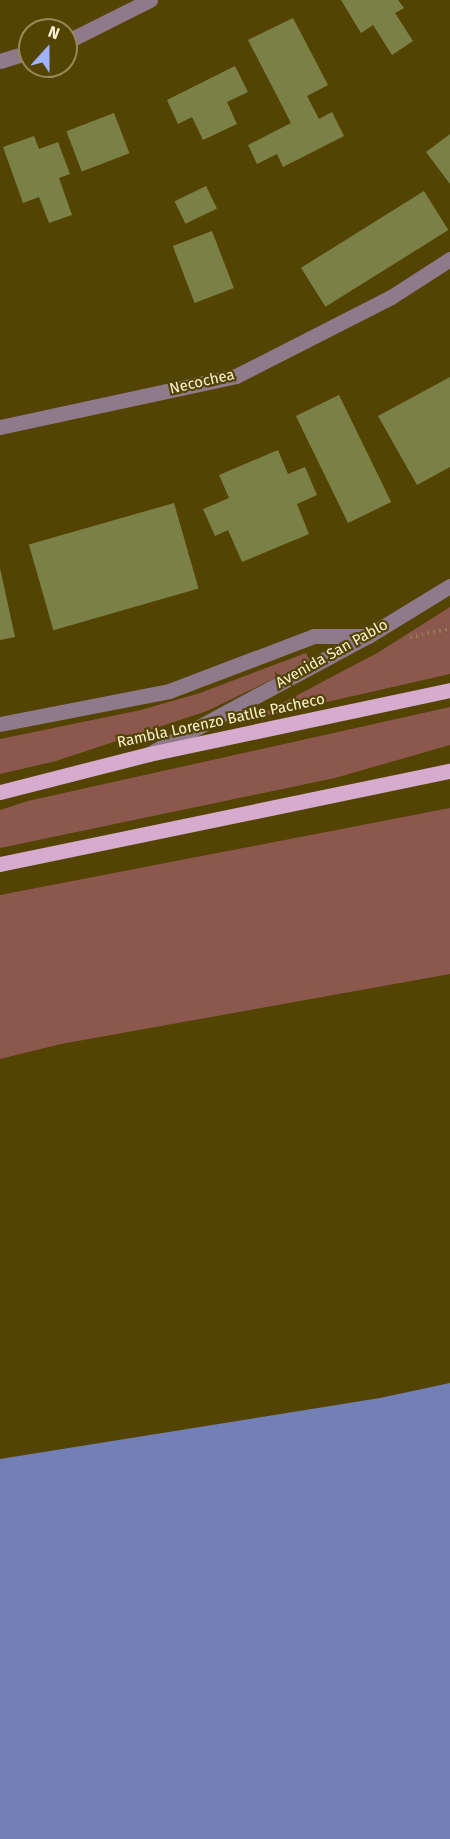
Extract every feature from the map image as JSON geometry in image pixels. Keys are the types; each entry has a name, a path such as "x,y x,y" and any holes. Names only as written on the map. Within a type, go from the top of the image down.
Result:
{"main road":[{"name":"Rambla Lorenzo Batlle Pacheco","path":"0,792 149,754 450,690"},
{"path":"418,777 450,763"},
{"path":"0,864 450,771"}],"street":[{"path":"78,36 150,0"},
{"path":"0,62 18,56"},
{"name":"Necochea","path":"0,427 236,376 391,297 450,259"},
{"name":"Avenida San Pablo","path":"149,754 368,636 450,586"},
{"path":"0,724 169,691 314,636 368,636"}],"shaded area":[{"path":"450,607 450,674 252,719 379,652"},
{"path":"306,653 310,661 207,711 56,761 0,774 0,739 141,710 200,693"},
{"path":"450,707 450,745 335,778 0,848 0,810 28,801"},
{"path":"450,808 450,974 61,1044 0,1059 0,895"}],"water":[{"path":"450,1383 450,1839 0,1839 0,1459 380,1398"}],"building":[{"path":"341,0 398,0 404,8 395,13 413,41 392,55 373,25 361,33"},
{"path":"293,18 328,85 307,96 319,119 332,112 344,136 283,167 277,154 257,164 248,145 291,123 248,40"},
{"path":"235,66 248,92 227,102 237,124 203,140 192,117 178,124 167,100"},
{"path":"114,113 129,153 82,171 66,131"},
{"path":"450,134 450,184 426,152"},
{"path":"34,136 39,149 58,142 70,174 59,178 72,215 49,223 39,197 23,203 3,147"},
{"path":"206,186 217,208 186,224 175,201"},
{"path":"424,191 448,230 325,307 301,268"},
{"path":"212,231 234,288 195,303 173,246"},
{"path":"450,377 450,467 417,485 378,416"},
{"path":"339,395 391,502 348,523 296,416"},
{"path":"278,450 288,474 305,467 317,495 297,504 309,534 242,562 228,530 215,536 203,509 229,498 219,475"},
{"path":"174,503 199,589 53,630 29,545"},
{"path":"0,568 15,637 0,640"}]}
